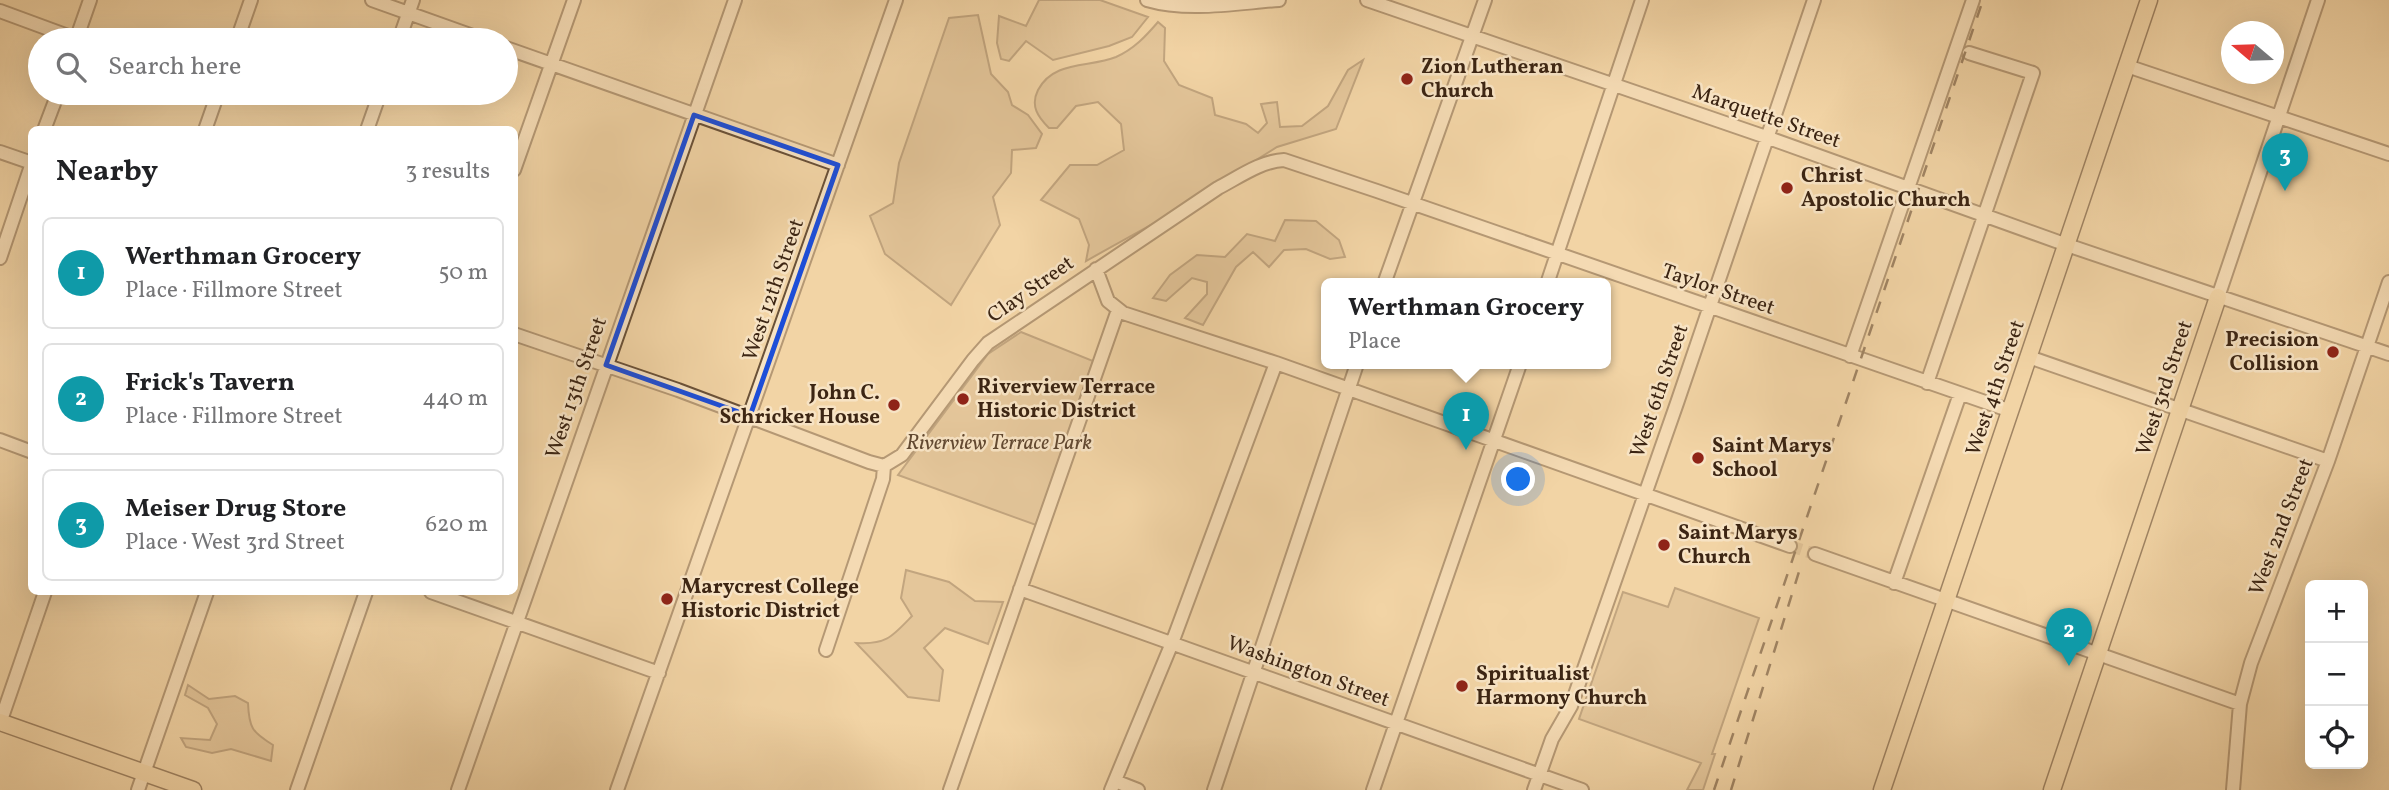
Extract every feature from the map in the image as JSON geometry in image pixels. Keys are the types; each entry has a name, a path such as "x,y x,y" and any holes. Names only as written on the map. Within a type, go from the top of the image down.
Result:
{"main road":[{"name":"West 4th Street","path":"1882,790 2149,0"},
{"name":"West 3rd Street","path":"2052,790 2218,297"},
{"path":"0,722 193,790"}],"street":[{"path":"80,28 90,0"},
{"path":"241,28 251,0"},
{"path":"372,0 451,28"},
{"path":"403,28 413,0"},
{"path":"518,159 574,0"},
{"name":"West 13th Street","path":"458,790 735,0"},
{"name":"West 12th Street","path":"617,790 896,0"},
{"path":"1147,0 1184,6 1279,0"},
{"name":"Marquette Street","path":"1367,0 1766,137 2067,245 2389,354"},
{"path":"1386,278 1485,0"},
{"path":"1549,278 1642,0"},
{"name":"West 6th Street","path":"1534,790 1552,739 1571,706 1814,0"},
{"path":"1850,356 1973,0"},
{"name":"West 3rd Street","path":"2218,297 2318,0"},
{"path":"0,11 46,28"},
{"path":"518,52 838,165"},
{"path":"1927,383 2033,73 1969,53"},
{"path":"2127,66 2389,154"},
{"path":"46,126 53,105"},
{"path":"206,126 214,105"},
{"path":"368,126 376,105"},
{"path":"0,152 28,162"},
{"name":"Clay Street","path":"884,466 902,455 988,343 1218,188 1258,167 1284,160 1413,204"},
{"path":"0,258 28,175"},
{"name":"Taylor Street","path":"1413,204 2011,411"},
{"path":"1096,269 1108,301 1118,310 1276,363 1790,546"},
{"name":"West 2nd Street","path":"2232,790 2241,704 2251,663 2328,461 2389,282"},
{"path":"950,790 1118,310"},
{"path":"518,335 884,466 883,479 826,650"},
{"path":"2029,357 2328,461"},
{"path":"1139,790 1113,786 1172,643 1276,363"},
{"path":"1213,790 1355,369"},
{"path":"1373,790 1518,369"},
{"path":"1894,583 1960,394"},
{"path":"0,440 28,450"},
{"path":"1815,554 2241,704"},
{"name":"Washington Street","path":"1020,589 1582,790"},
{"path":"0,722 44,595"},
{"path":"138,790 205,595"},
{"path":"297,790 365,595"},
{"path":"440,595 659,673"}],"highlighted area":[{"path":"694,115 838,165 750,416 606,365"}],"green space":[{"path":"1039,0 1100,0 1148,17 1132,37 1109,46 1053,60 1026,41 1009,61 1001,59 997,43 999,16 1026,26"},
{"path":"978,15 991,74 1008,92 1012,105 1028,115 1042,134 1036,148 1012,150 1011,173 993,197 1000,225 951,305 885,254 870,216 893,203 899,163 949,18"},
{"path":"1158,22 1165,28 1164,61 1179,85 1212,98 1215,115 1246,124 1258,133 1267,123 1261,104 1277,102 1280,127 1302,126 1328,106 1348,70 1363,60 1336,129 1277,147 1165,217 1086,261 1089,245 1079,219 1041,200 1070,165 1097,165 1124,150 1121,124 1098,102 1076,106 1057,128 1049,128 1036,111 1036,96 1045,80 1053,74 1073,66 1116,57 1134,46"},
{"path":"1285,220 1316,221 1339,240 1345,257 1330,259 1306,249 1284,250 1269,267 1253,252 1236,267 1203,325 1185,318 1207,294 1207,282 1192,278 1166,301 1153,298 1170,275 1197,255 1225,257 1247,234 1275,241"},
{"name":"Riverview Terrace Park","path":"1021,332 1093,361 1036,525 898,475 988,354"},
{"path":"906,570 949,582 975,601 1003,602 988,644 945,628 924,648 943,670 939,701 908,697 856,643 882,641 912,616 901,598"},
{"path":"1675,588 1759,618 1712,754 1715,754 1703,790 1687,790 1701,763 1579,719 1623,592 1668,607"},
{"path":"188,685 209,699 235,696 248,703 253,728 273,745 271,761 231,749 212,753 186,747 181,738 210,740 217,724 208,708 185,695"}],"tunnel":[{"path":"1790,546 1815,554"}],"railway":[{"path":"1714,790 1983,0"},
{"path":"1731,790 1802,562"}],"place":[{"name":"Zion Lutheran Church","path":"1407,79"},
{"name":"Christ Apostolic Church","path":"1787,188"},
{"name":"Meiser Drug Store","path":"2285,191"},
{"name":"Precision Collision","path":"2333,352"},
{"name":"Riverview Terrace Historic District","path":"963,399"},
{"name":"John C. Schricker House","path":"894,405"},
{"name":"Werthman Grocery","path":"1466,450"},
{"name":"Saint Marys School","path":"1698,458"},
{"name":"Saint Marys Church","path":"1664,545"},
{"name":"Marycrest College Historic District","path":"667,599"},
{"name":"Frick's Tavern","path":"2069,666"},
{"name":"Spiritualist Harmony Church","path":"1462,686"}]}
